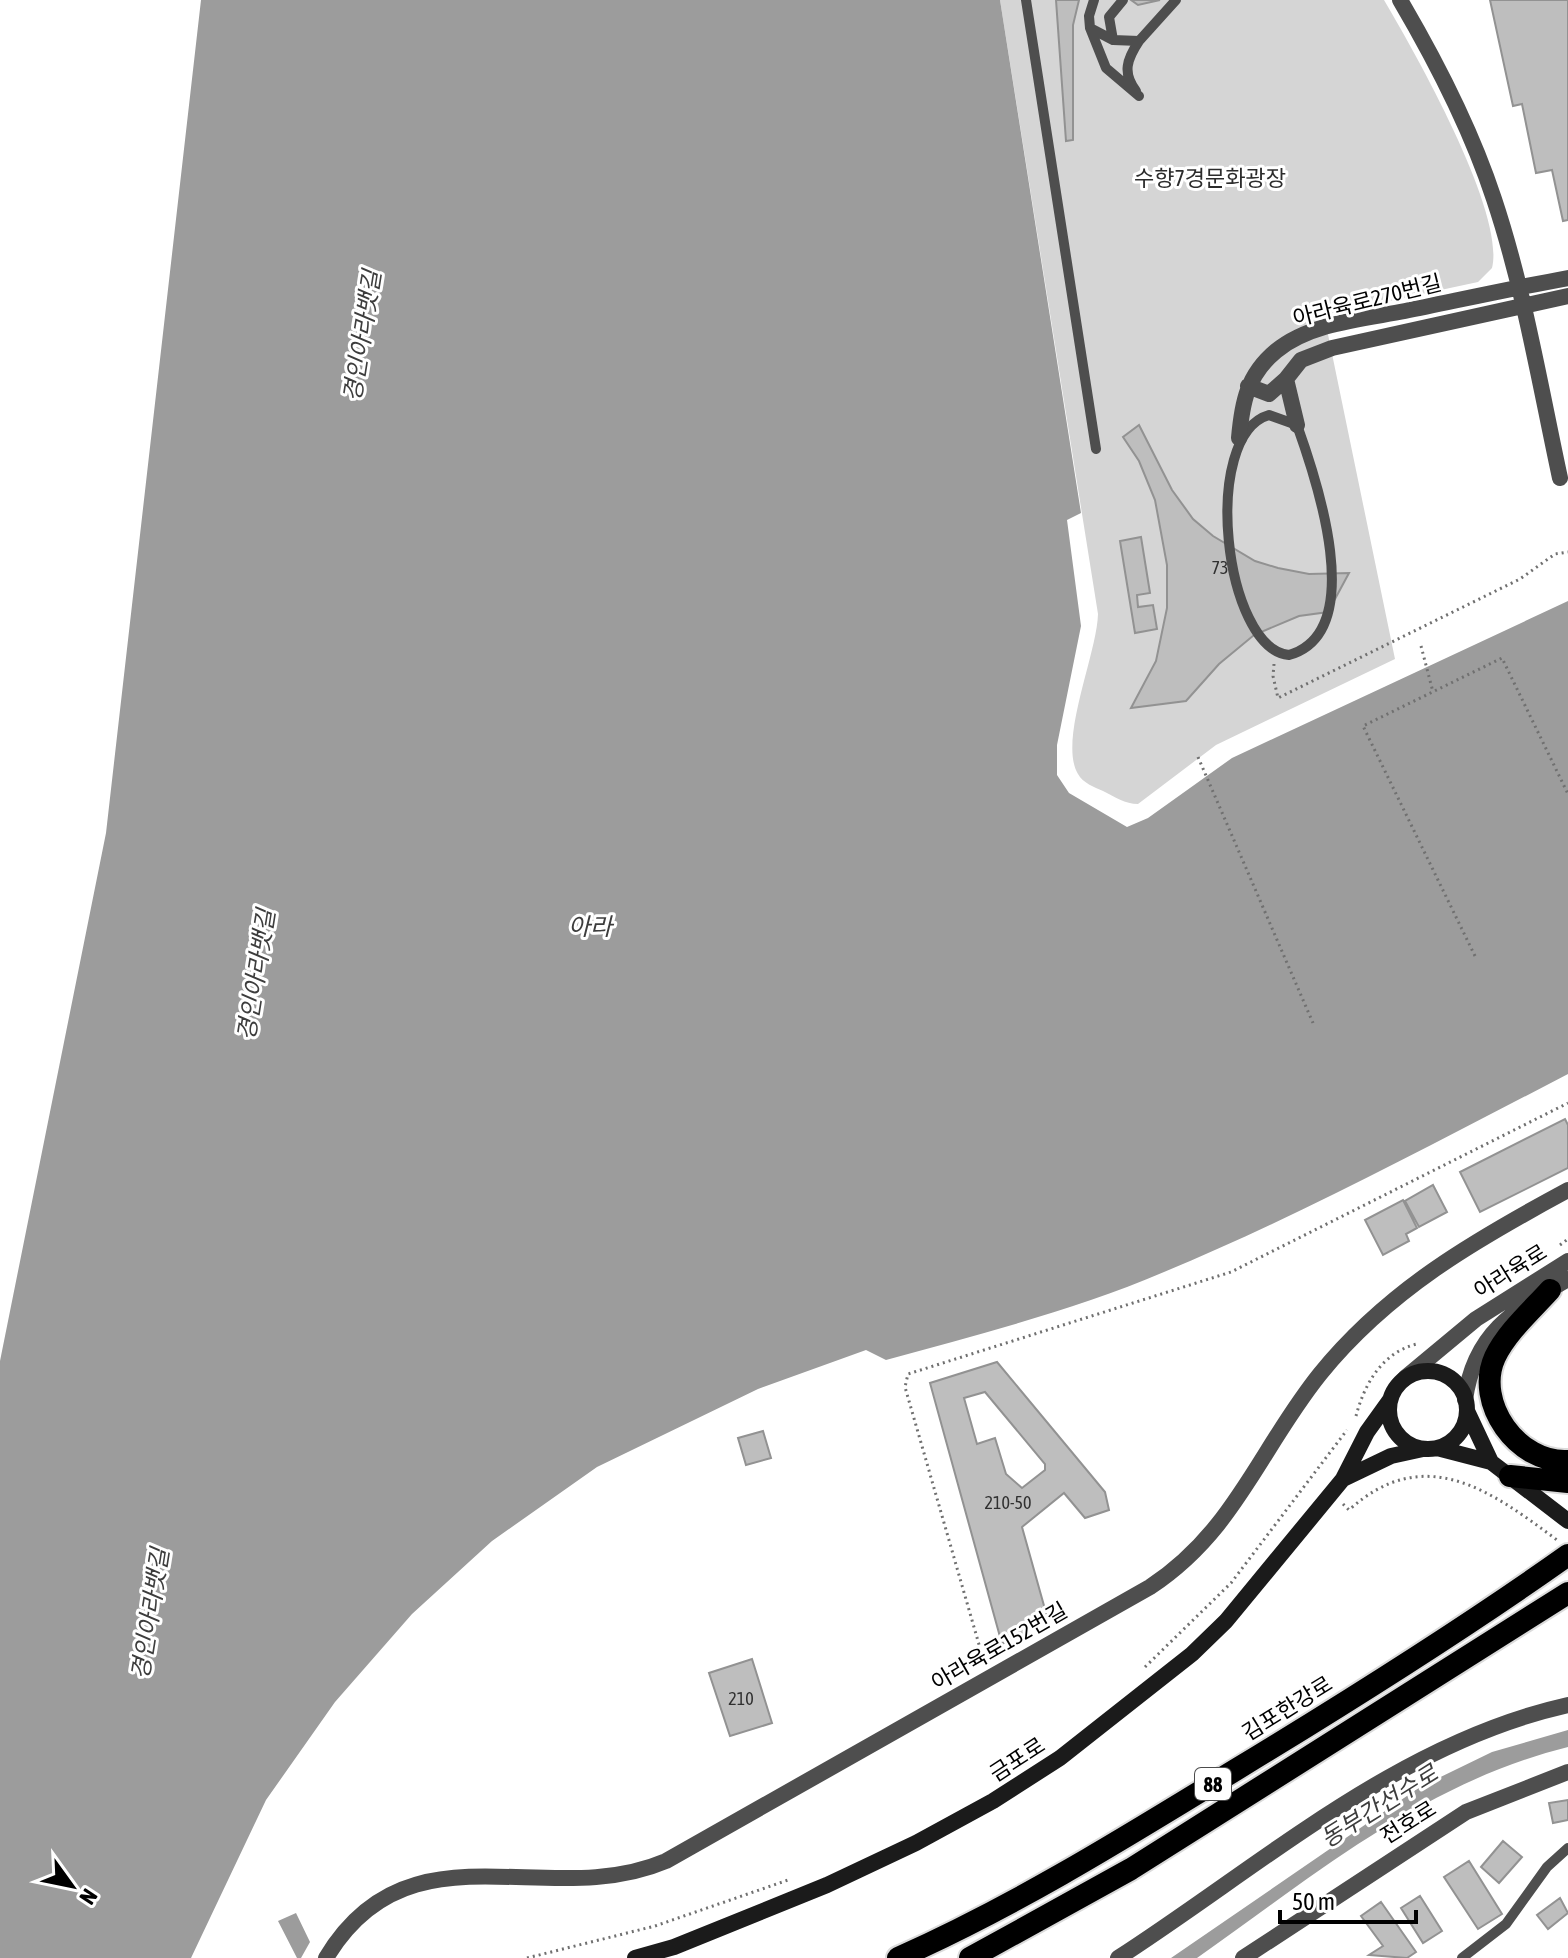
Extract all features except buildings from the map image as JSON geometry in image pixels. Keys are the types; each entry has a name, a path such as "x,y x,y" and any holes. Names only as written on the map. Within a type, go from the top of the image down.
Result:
{"highway":[{"path":"1559,1284 1495,1357 1490,1378 1491,1395 1504,1426 1516,1441 1545,1458 1568,1461"},
{"path":"1510,1476 1568,1482"},
{"name":"김포한강로","path":"898,1958 961,1930 1096,1856 1518,1591 1568,1555"},
{"name":"88","path":"970,1958 1131,1869 1568,1593"}],"main road":[{"path":"1343,1479 1367,1432 1405,1378 1417,1373 1442,1374 1452,1380 1491,1462"},
{"path":"1390,1400 1389,1413 1399,1437 1430,1448 1491,1462 1568,1521"},
{"path":"1343,1479 1380,1460 1430,1448 1459,1434 1466,1406"},
{"name":"금포로","path":"635,1958 674,1947 903,1849 993,1801 1060,1758 1192,1654 1226,1621 1343,1479"}],"street":[{"path":"1400,0 1457,106 1482,165 1519,287 1560,478"},
{"name":"아라육로270번길","path":"1239,438 1242,402 1248,386 1277,349 1306,333 1568,278"},
{"name":"아라육로270번길","path":"1286,379 1293,366 1315,354 1386,334 1568,296"},
{"path":"1306,333 1315,354"},
{"path":"1248,386 1269,394 1286,379 1297,425"},
{"name":"아라육로152번길","path":"326,1958 337,1940 371,1907 428,1880 464,1876 602,1878 651,1868 1150,1587 1192,1556 1228,1515 1296,1405 1362,1327 1435,1266 1568,1190"},
{"name":"아라육로","path":"1405,1378 1476,1319 1568,1261"},
{"name":"아라육로","path":"1466,1406 1475,1356 1496,1328 1559,1284"},
{"path":"1118,1958 1331,1814 1442,1747 1530,1714 1568,1705"},
{"name":"전호로","path":"1243,1958 1466,1812 1568,1772"}],"lane":[{"path":"1026,0 1096,449"},
{"path":"1094,0 1089,16 1090,28 1106,68 1139,96 1127,70 1139,41 1176,0"},
{"path":"1113,40 1109,17 1123,0"},
{"path":"1090,28 1113,40 1139,41"},
{"path":"1269,415 1297,425 1325,518 1330,599 1325,624 1313,643 1289,655 1277,653 1254,631 1235,575 1228,505 1239,438 1256,421 1269,415"},
{"path":"1462,1958 1506,1924 1547,1867 1568,1848"}],"path":[{"path":"1277,653 1273,676 1278,698 1527,576 1555,554 1568,552"},
{"path":"1421,646 1433,692"},
{"path":"1475,956 1363,726 1502,658 1568,794"},
{"path":"1198,757 1313,1023"},
{"path":"989,1678 905,1387 908,1374 1231,1272 1568,1103"},
{"path":"1139,1672 1231,1583 1315,1476"},
{"path":"1349,1510 1366,1495 1388,1483 1431,1476 1457,1478 1494,1496 1568,1549"},
{"path":"527,1958 655,1926 801,1876"}],"green space":[{"name":"수향7경문화광장","path":"1000,0 1384,0 1454,132 1472,172 1493,242 1492,268 1478,282 1324,315 1395,659 1216,745 1138,804 1120,800 1086,782 1078,774 1073,759 1075,719 1098,614"}],"water":[{"name":"아라","path":"201,0 1000,0 1081,513 1067,520 1081,626 1057,745 1057,775 1069,793 1127,827 1148,818 1232,758 1568,601 1568,1074 1318,1202 1130,1286 1027,1320 886,1360 866,1350 758,1389 597,1467 492,1541 412,1614 335,1702 266,1800 191,1958 0,1958 0,1361 106,833"},
{"path":"1568,1730 1568,1747 1466,1783 1419,1807 1373,1834 1197,1958 1171,1958 1420,1787 1492,1752"},
{"path":"296,1913 310,1942 301,1958 297,1958 278,1921"}],"water label":[{"name":"경인아라뱃길","path":"362,336"},
{"name":"경인아라뱃길","path":"256,975"},
{"name":"경인아라뱃길","path":"150,1614"},
{"name":"동부간선수로","path":"1379,1806"}]}
